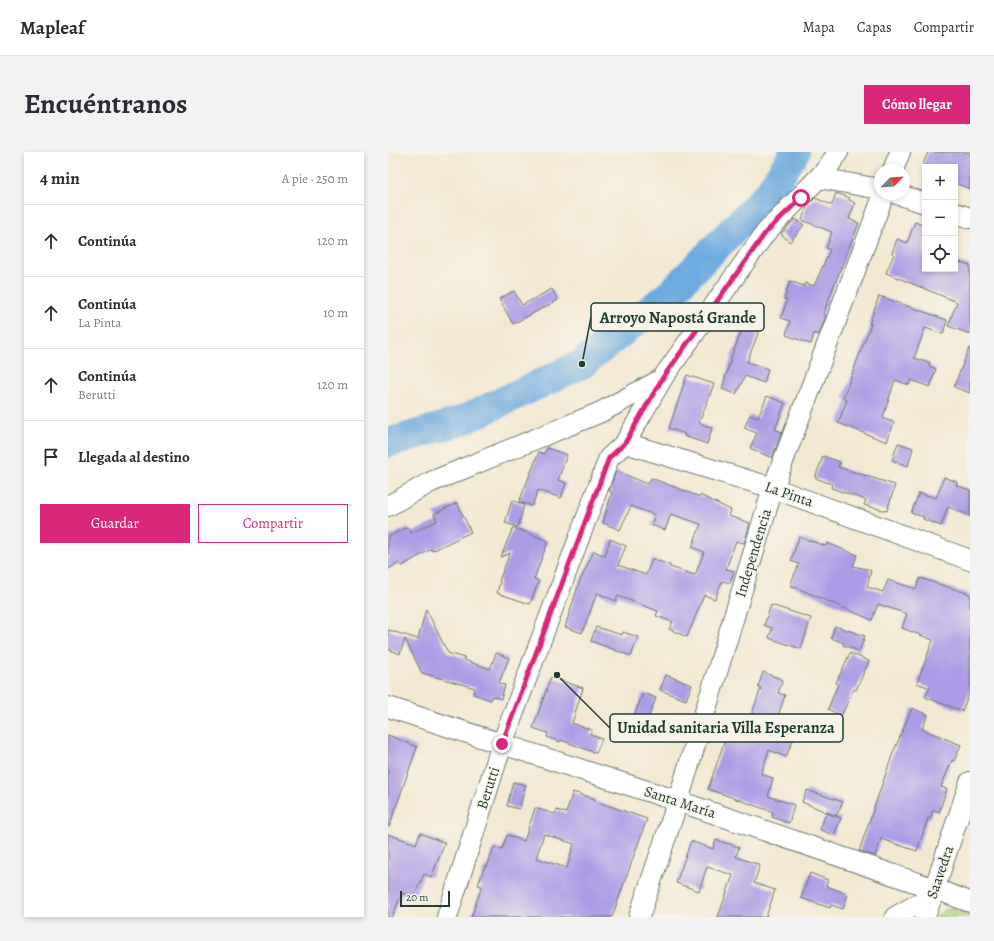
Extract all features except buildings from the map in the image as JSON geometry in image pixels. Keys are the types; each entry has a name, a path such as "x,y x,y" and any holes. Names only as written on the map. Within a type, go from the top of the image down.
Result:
{"street":[{"path":"625,443 662,379 766,232 819,178 838,152"},
{"path":"895,164 900,152"},
{"path":"819,178 874,188"},
{"path":"910,198 922,202"},
{"name":"Independencia","path":"639,917 678,801 773,488 882,200"},
{"path":"958,214 970,218"},
{"path":"388,506 431,482 601,412 662,379"},
{"name":"La Pinta","path":"625,443 773,488 970,560"},
{"name":"Berutti","path":"447,917 502,744 609,458 625,443"},
{"name":"Santa María","path":"388,706 678,801 934,893 970,902"},
{"name":"Saavedra","path":"925,917 970,782"},
{"path":"895,917 934,893"}],"green space":[{"path":"953,907 970,914 970,917 936,917 943,911"}],"waterway":[{"path":"388,443 461,421 582,364 670,294 768,194 795,152"}],"place":[{"name":"Arroyo Napostá Grande","path":"582,364"},
{"name":"Unidad sanitaria Villa Esperanza","path":"557,675"}],"route":[{"path":"502,744 609,458 625,443 662,379 766,232 801,198"}]}
